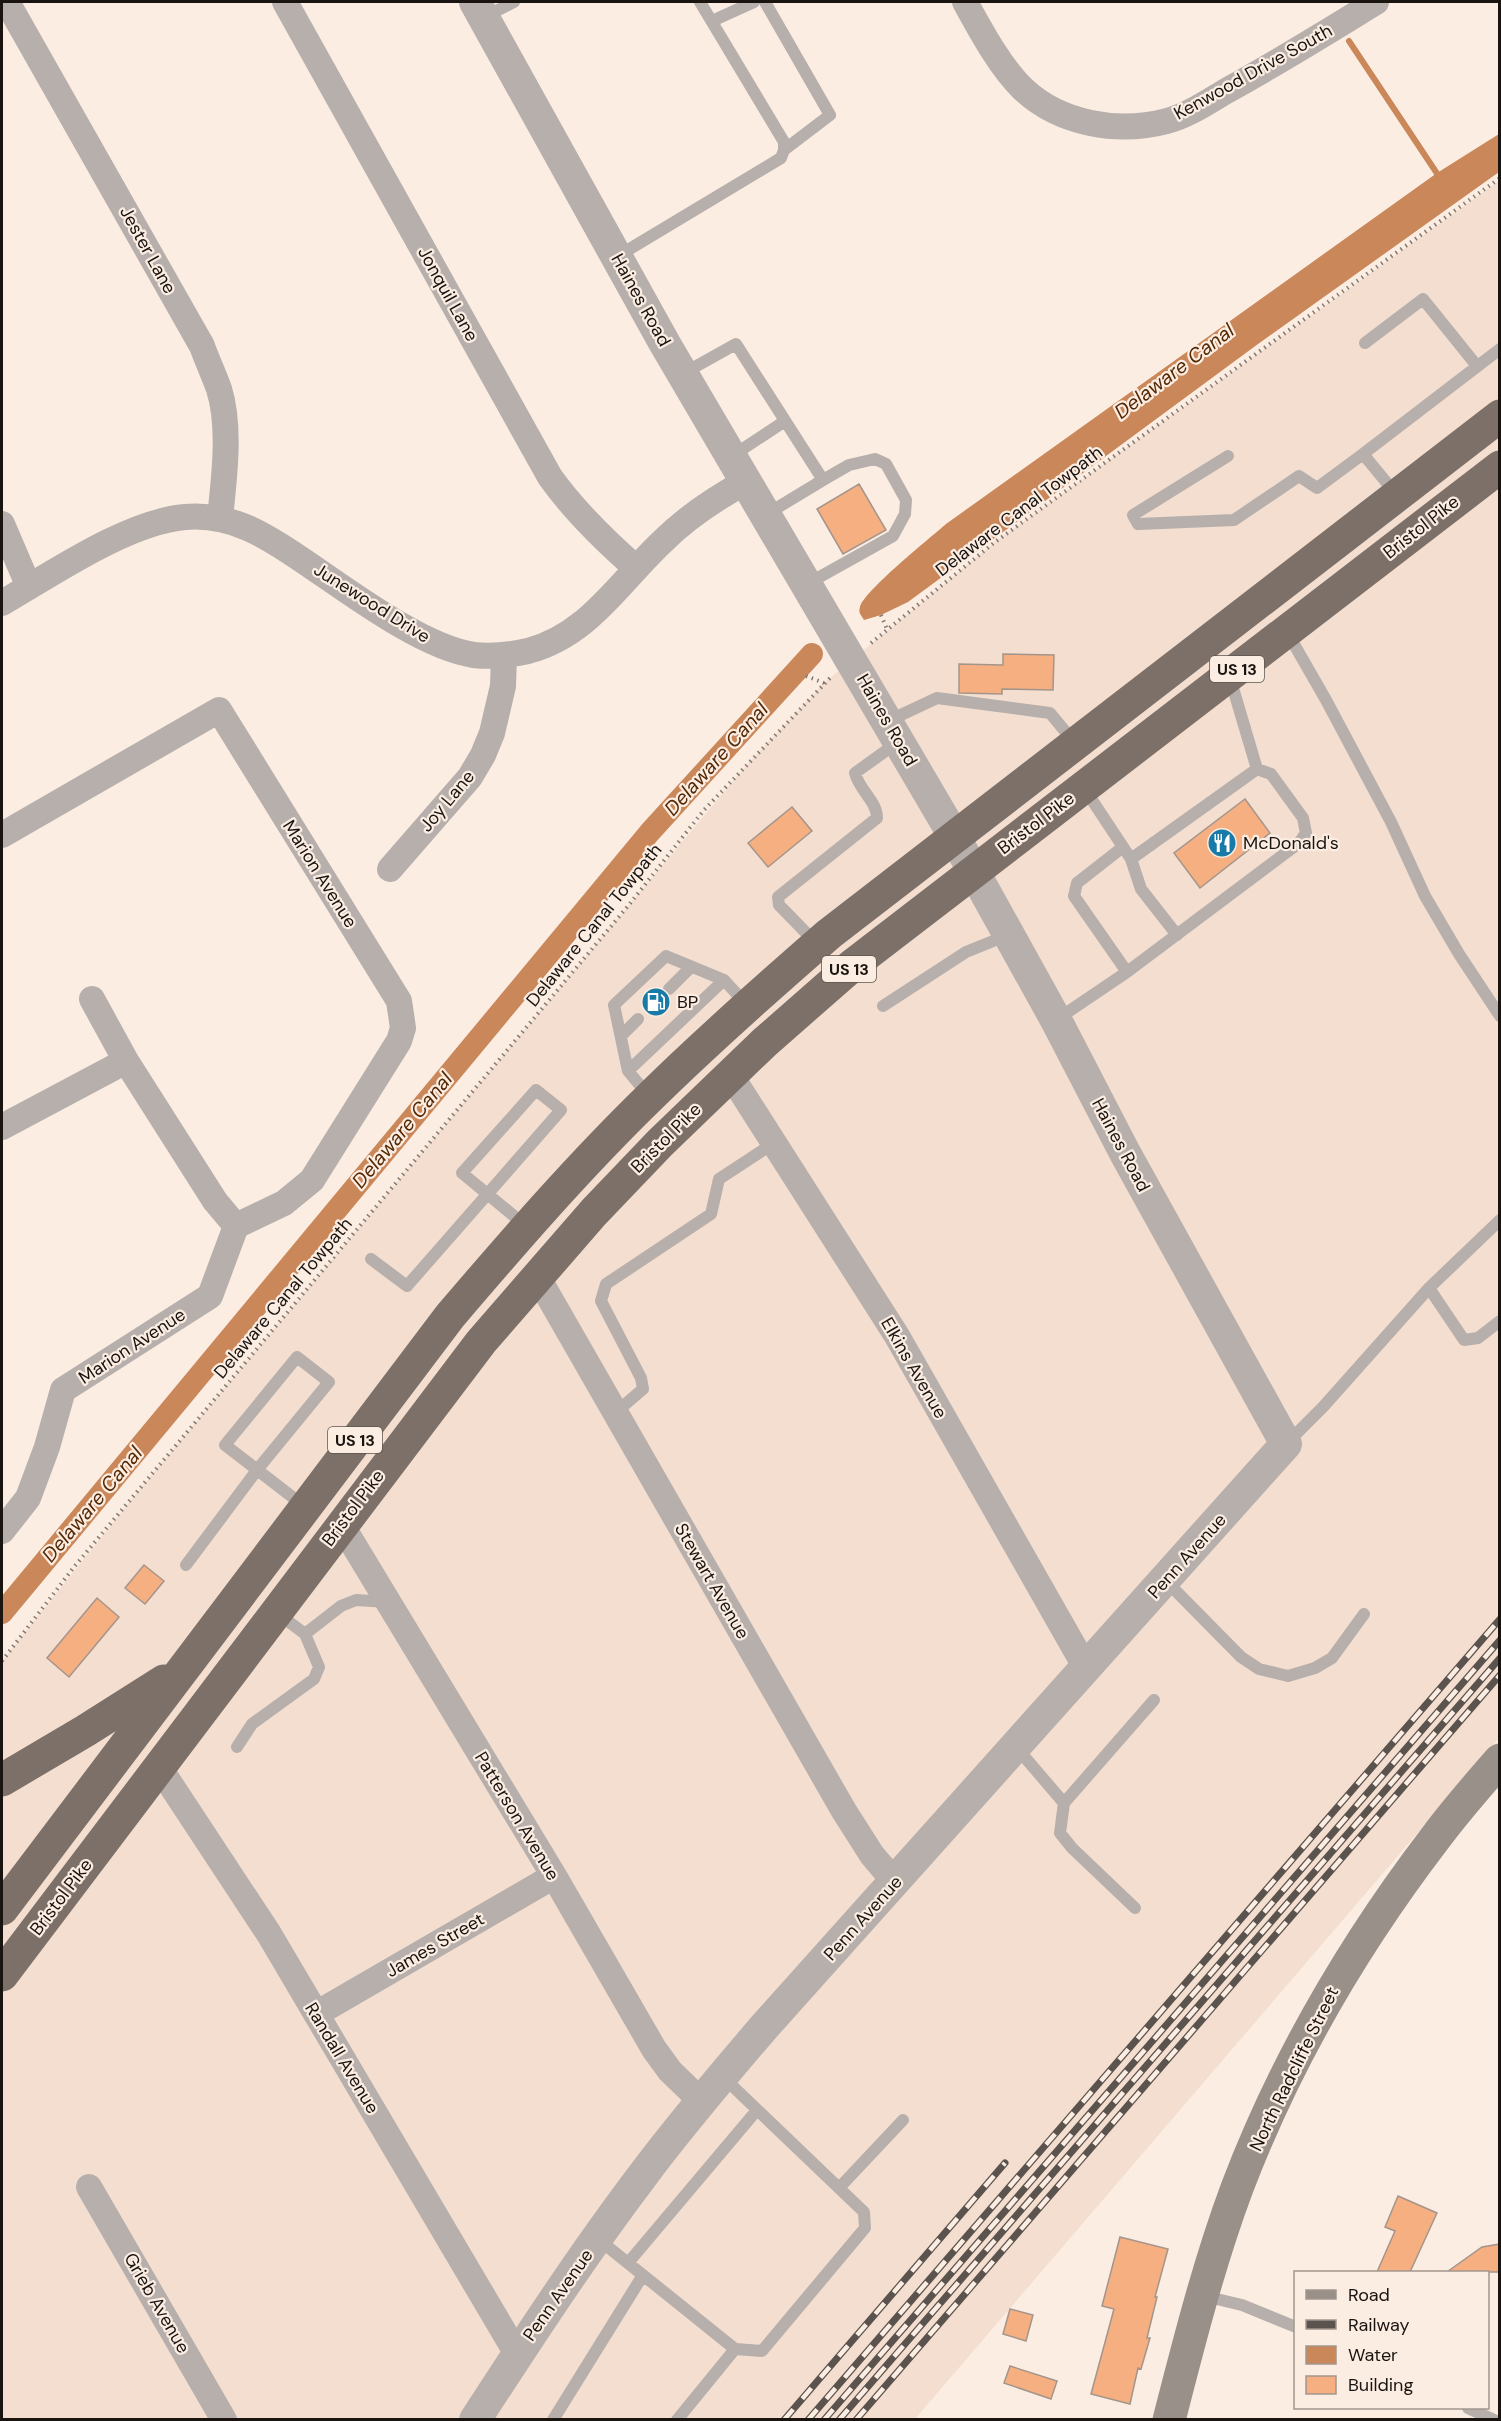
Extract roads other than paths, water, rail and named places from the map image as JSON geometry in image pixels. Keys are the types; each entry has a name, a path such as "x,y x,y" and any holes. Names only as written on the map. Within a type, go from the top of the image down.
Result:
{"highway":[{"name":"US 13","path":"2,1909 450,1317 527,1227 650,1097 747,1005 817,944 1500,416"},
{"name":"Bristol Pike","path":"2,1975 454,1375 537,1276 644,1160 730,1074 854,964 1500,467"},
{"path":"2,1780 145,1694 186,1664"}],"main road":[{"name":"North Radcliffe Street","path":"1169,2420 1217,2244 1238,2186 1271,2108 1309,2032 1348,1963 1394,1894 1436,1836 1500,1760"}],"street":[{"name":"Jester Lane","path":"7,2 202,346 219,390 224,414 225,467 220,518"},
{"name":"Jonquil Lane","path":"285,2 550,477 567,501 592,529 636,568"},
{"name":"Kenwood Drive South","path":"965,2 1009,74 1043,105 1076,120 1105,125 1139,125 1167,121 1185,114 1271,66 1376,2"},
{"name":"Haines Road","path":"480,9 683,374 974,871 1056,1020 1125,1154 1286,1444"},
{"name":"Junewood Drive","path":"2,603 119,537 160,521 184,517 220,518 248,526 268,537 352,594 425,638 472,655 504,656 539,647 574,629 601,608 662,541 740,469"},
{"path":"2,524 29,587"},
{"name":"Joy Lane","path":"390,869 470,777 483,755 492,733 503,686 504,656"},
{"name":"Marion Avenue","path":"2,836 219,710 399,1001 403,1028 399,1041 312,1180 284,1203 236,1227 210,1296 63,1389 47,1447 28,1498 2,1531"},
{"path":"92,999 126,1061 214,1202 236,1227"},
{"path":"2,1127 126,1061"},
{"name":"Elkins Avenue","path":"730,1074 897,1336 1086,1668"},
{"name":"Stewart Avenue","path":"537,1276 844,1811 872,1855 895,1882"},
{"name":"Penn Avenue","path":"475,2420 517,2354 597,2238 642,2175 701,2101 1286,1444"},
{"name":"Patterson Avenue","path":"341,1524 554,1876 654,2049 670,2071 701,2101"},
{"name":"Randall Avenue","path":"159,1767 254,1910 517,2354"},
{"name":"James Street","path":"316,2014 554,1876"},
{"name":"Grieb Avenue","path":"89,2187 224,2420"}],"lane":[{"path":"480,9 514,2"},
{"path":"616,256 781,158 784,150 784,142 700,2"},
{"path":"712,21 754,2"},
{"path":"765,2 830,115 784,150"},
{"path":"1365,343 1423,299 1477,366"},
{"path":"683,374 736,344 823,480"},
{"path":"1228,456 1133,515 1138,524 1234,520 1299,476 1317,488 1500,349"},
{"path":"740,469 785,421"},
{"path":"1363,454 1396,495"},
{"path":"766,514 849,465 862,460 875,459 886,464 906,500 905,514 893,536 807,584"},
{"path":"1286,631 1326,700 1391,822 1425,896 1459,954 1500,1016"},
{"path":"1229,675 1257,769"},
{"path":"817,944 779,905 778,897 877,818 877,810 857,780 855,773 893,731 937,698 1050,713 1075,743"},
{"path":"1131,859 1257,769"},
{"path":"1056,1020 1127,972 1299,843 1306,833 1303,818 1271,774 1257,769"},
{"path":"1083,787 1131,859 1142,889 1177,935"},
{"path":"1123,847 1077,883 1074,896 1127,972"},
{"path":"883,1006 966,952 1009,934"},
{"path":"650,1097 628,1071 614,1005 666,956 723,980 747,1005"},
{"path":"669,989 691,967"},
{"path":"628,1071 723,980"},
{"path":"622,1035 638,1019"},
{"path":"371,1259 407,1286 487,1193 561,1110 536,1090 462,1173 487,1193 527,1227"},
{"path":"615,1413 642,1389 641,1378 601,1301 606,1284 711,1214 719,1179 774,1143"},
{"path":"1286,1444 1323,1407 1429,1288 1500,1220"},
{"path":"1429,1288 1464,1340 1478,1338 1500,1321"},
{"path":"186,1564 257,1470 329,1382 297,1357 225,1444 257,1470 305,1507"},
{"path":"1165,1580 1240,1657 1259,1669 1288,1676 1315,1668 1332,1658 1364,1614"},
{"path":"305,1634 340,1606 357,1600 389,1602"},
{"path":"237,1747 252,1724 314,1678 319,1666 305,1634 276,1611"},
{"path":"1135,1908 1072,1848 1060,1833 1064,1803 1154,1700"},
{"path":"1016,1747 1064,1803"},
{"path":"597,2238 735,2349 762,2351 866,2228 864,2212 722,2076"},
{"path":"628,2263 757,2110"},
{"path":"839,2188 903,2120"},
{"path":"553,2420 643,2275"},
{"path":"1203,2296 1242,2304 1294,2326"},
{"path":"677,2420 735,2349"},
{"path":"1470,2409 1494,2420"}],"water":[{"path":"1499,134 1499,172 1258,344 908,602 881,615 864,620 859,611 864,599 885,577 946,524 1437,173"}],"waterway":[{"path":"1349,41 1440,178"},
{"name":"Delaware Canal","path":"2,1613 650,832 812,654"}],"railway":[{"path":"808,2420 1500,1619"},
{"path":"824,2420 1500,1640"},
{"path":"839,2420 1500,1658"},
{"path":"856,2420 1500,1675"},
{"path":"784,2420 1005,2163"}],"place":[{"name":"McDonald's","path":"1222,843"},
{"name":"BP","path":"656,1002"}]}
